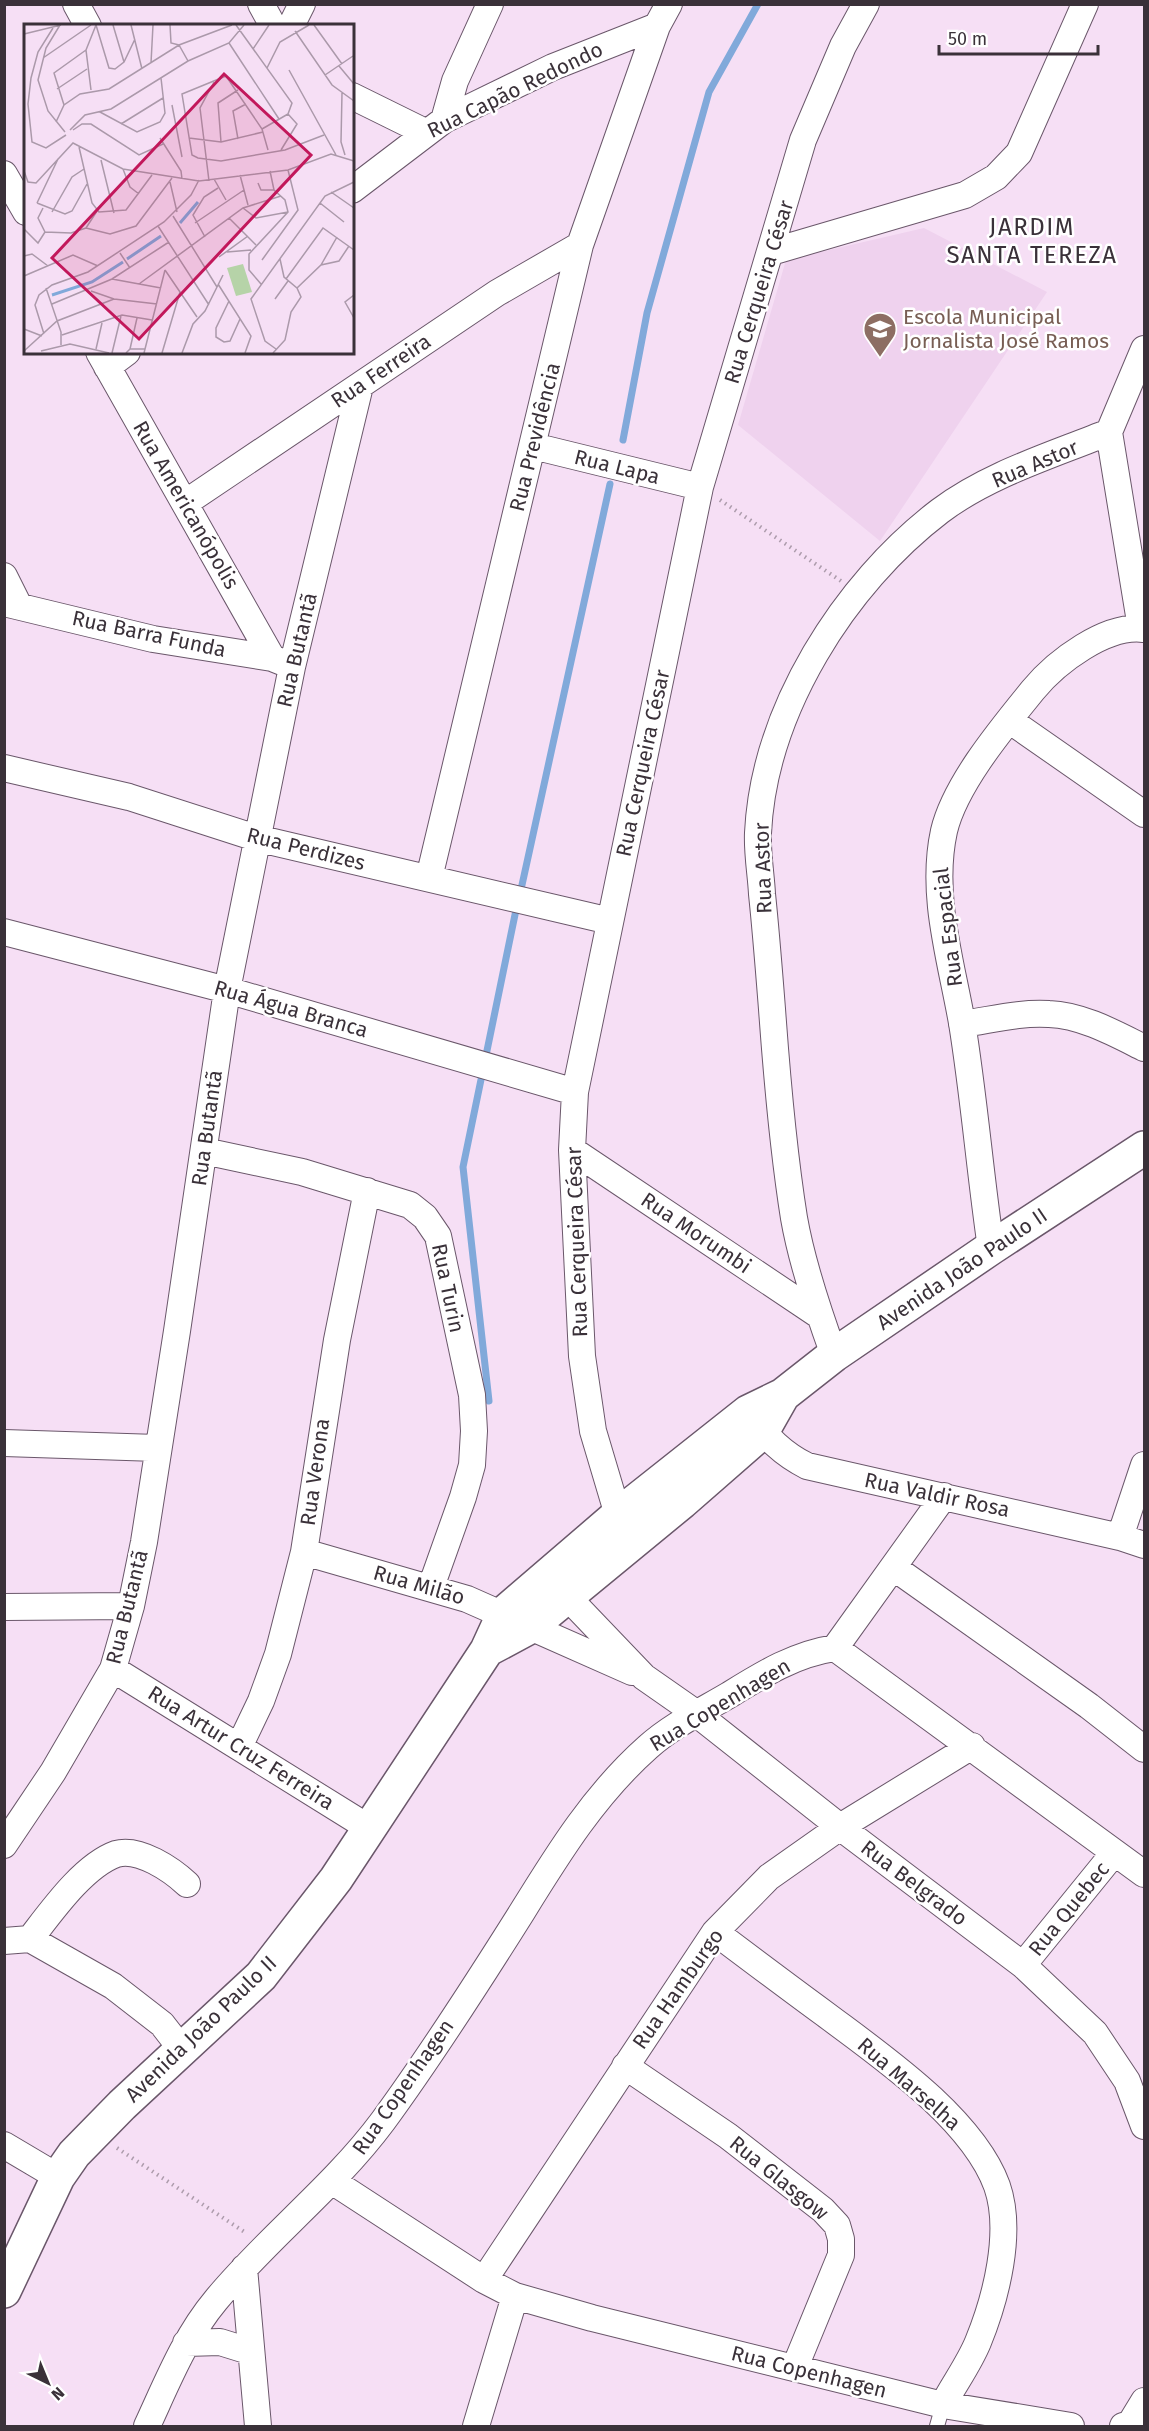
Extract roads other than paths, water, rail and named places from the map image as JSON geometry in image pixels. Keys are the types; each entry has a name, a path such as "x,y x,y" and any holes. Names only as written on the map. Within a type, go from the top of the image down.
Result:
{"main road":[{"name":"Avenida João Paulo II","path":"4,2291 58,2177 94,2133 261,1976 336,1879 487,1650 517,1620 755,1422 783,1395 834,1355 991,1248 1144,1148"}],"street":[{"path":"76,4 87,24"},
{"path":"261,4 272,24"},
{"path":"292,24 302,4"},
{"path":"354,97 434,126 490,4"},
{"name":"Rua Cerqueira César","path":"628,1527 594,1431 582,1356 572,1150 575,1092 700,487 803,140 843,46 866,4"},
{"path":"771,252 965,195 996,177 1019,153 1085,4"},
{"name":"Rua Capão Redondo","path":"354,188 434,126 663,15"},
{"name":"Rua Previdência","path":"429,878 580,245 663,15"},
{"path":"4,174 24,209"},
{"name":"Rua Ferreira","path":"185,503 497,293 580,245"},
{"path":"1143,628 1110,432 1144,349"},
{"name":"Rua Americanópolis","path":"111,357 185,503 282,662"},
{"name":"Rua Butantã","path":"4,1845 53,1772 113,1669 131,1606 144,1542 227,990 256,838 282,662 360,386"},
{"name":"Rua Astor","path":"834,1355 820,1316 795,1220 781,1117 758,835 764,780 783,717 805,668 859,592 894,553 940,510 1001,476 1110,432"},
{"name":"Rua Lapa","path":"533,446 700,487"},
{"path":"4,576 12,604"},
{"name":"Rua Barra Funda","path":"12,604 153,639 282,662"},
{"name":"Rua Espacial","path":"991,1248 962,1024 947,948 938,872 945,829 969,775 1042,679 1078,650 1114,632 1143,628"},
{"path":"1009,720 1144,814"},
{"name":"Rua Perdizes","path":"4,768 129,797 256,838 610,921"},
{"name":"Rua Água Branca","path":"4,932 227,990 575,1092"},
{"path":"962,1024 1023,1014 1062,1015 1107,1030 1144,1048"},
{"name":"Rua Morumbi","path":"572,1150 820,1316"},
{"name":"Rua Turin","path":"204,1151 302,1172 410,1205 429,1222 438,1236 472,1395 474,1431 472,1465 431,1587"},
{"name":"Rua Verona","path":"239,1747 261,1701 278,1654 303,1552 333,1360 367,1191"},
{"name":"Rua Valdir Rosa","path":"755,1422 792,1459 807,1466 1120,1537 1144,1545"},
{"path":"4,1443 157,1448"},
{"path":"1120,1537 1144,1465"},
{"path":"944,1496 835,1648 972,1746 1144,1875"},
{"name":"Rua Milão","path":"303,1552 431,1587 517,1620"},
{"path":"893,1567 1089,1706 1144,1749"},
{"name":"Rua Belgrado","path":"557,1587 644,1677"},
{"path":"4,1607 131,1606"},
{"name":"Rua Belgrado","path":"517,1620 644,1677 697,1714 840,1827 1023,1965 1095,2033 1127,2081 1143,2115"},
{"name":"Rua Copenhagen","path":"147,2427 186,2343 214,2302 265,2245 333,2181 390,2111 473,1987 558,1853 596,1802 650,1745 697,1714 773,1668 812,1652 835,1648"},
{"name":"Rua Artur Cruz Ferreira","path":"113,1669 369,1828"},
{"name":"Rua Hamburgo","path":"484,2280 715,1932 769,1877 840,1827 972,1746"},
{"name":"Rua Quebec","path":"1023,1965 1114,1853"},
{"path":"30,1939 73,1887 95,1867 118,1854 141,1857 159,1863 187,1884"},
{"name":"Rua Marselha","path":"715,1932 868,2046 950,2115 979,2152 997,2187 1002,2222 1000,2274 978,2342 940,2416"},
{"path":"4,1941 30,1939 128,1996 162,2024 183,2051"},
{"name":"Rua Glasgow","path":"625,2066 728,2136 823,2210 837,2225 842,2239 841,2255 795,2367"},
{"path":"4,2145 58,2177"},
{"name":"Rua Copenhagen","path":"333,2181 484,2280 515,2296 592,2318 795,2367 940,2416 1071,2427"},
{"path":"244,2268 249,2351 258,2427"},
{"path":"476,2427 515,2296"},
{"path":"186,2343 220,2342 249,2351"},
{"path":"1124,2427 1130,2424 1144,2401"}],"waterway":[{"path":"623,440 647,313 709,92 758,4"},
{"path":"520,894 610,484"},
{"path":"489,1401 463,1167 517,905"}],"place":[{"name":"Escola Municipal Jornalista José Ramos","path":"880,358"}],"district":[{"name":"JARDIM SANTA TEREZA","path":"1032,241"}]}
